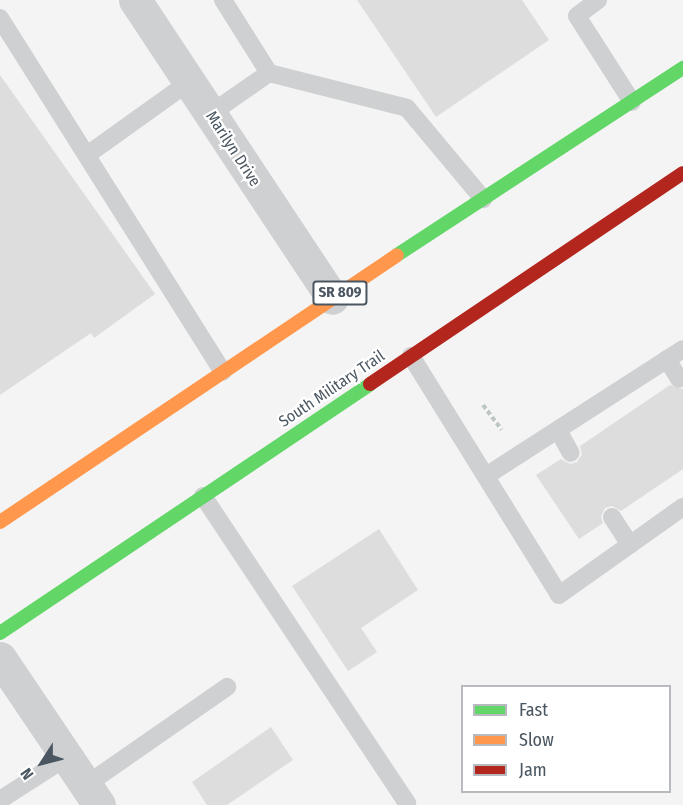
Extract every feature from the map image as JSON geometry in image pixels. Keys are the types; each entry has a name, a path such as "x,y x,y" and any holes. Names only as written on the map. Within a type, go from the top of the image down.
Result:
{"main road":[{"name":"SR 809","path":"0,522 332,298 683,68"},
{"name":"South Military Trail","path":"0,633 683,173"}],"street":[{"name":"Marilyn Drive","path":"135,0 332,298"},
{"path":"0,658 92,795"}],"lane":[{"path":"223,0 269,73 407,108 483,199"},
{"path":"598,0 577,16 632,102"},
{"path":"0,18 223,372"},
{"path":"210,114 269,73"},
{"path":"87,155 189,82"},
{"path":"486,476 683,349"},
{"path":"411,356 559,595 683,507"},
{"path":"667,359 679,379"},
{"path":"558,430 571,453"},
{"path":"203,496 407,803"},
{"path":"612,517 630,545"},
{"path":"92,795 227,687"},
{"path":"0,800 67,757"}],"building":[{"path":"357,0 522,0 549,40 436,117"},
{"path":"0,75 155,294 94,338 91,333 0,395"},
{"path":"670,385 683,389 683,469 621,511 612,506 605,508 601,517 603,523 579,539 536,475 561,459 570,464 577,462 582,454 580,446"},
{"path":"379,529 418,590 361,628 377,652 348,671 292,586"},
{"path":"271,727 293,760 227,805 207,805 192,782"}],"traffic: fast":[{"path":"397,255 683,68"},
{"path":"0,633 370,384"}],"traffic: slow":[{"path":"0,522 397,255"}],"traffic: jam":[{"path":"370,384 683,173"}]}
